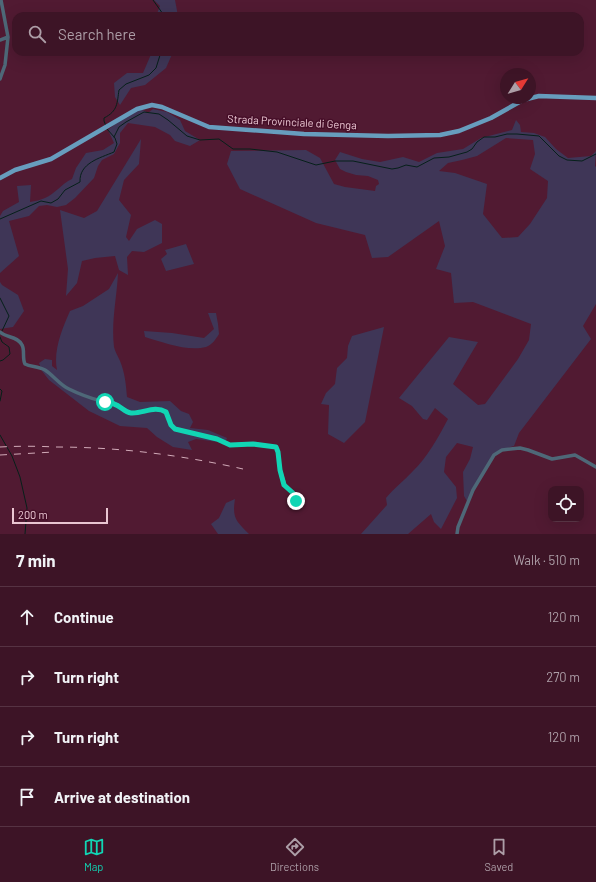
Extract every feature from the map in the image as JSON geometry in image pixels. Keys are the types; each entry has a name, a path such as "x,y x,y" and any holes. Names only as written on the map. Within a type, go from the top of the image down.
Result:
{"main road":[{"name":"Strada Provinciale di Genga","path":"0,178 15,170 50,159 137,109 152,105 162,107 209,127 304,134 440,135 459,131 491,118 523,100 539,96 596,98"}],"street":[{"path":"0,79 5,65 8,37 1,0"},
{"path":"0,40 8,37"},
{"path":"1,333 14,338 21,343 23,348 24,364 37,366 71,390 100,401 114,403 126,412 136,413 152,409 160,409 166,412 171,425 175,429 217,439 230,445 253,444 276,447 284,485 293,493 296,501"},
{"path":"457,534 458,527 473,490 494,455 498,452 520,448 552,459 575,455 596,467"}],"shaded area":[{"path":"154,0 175,0 177,12 158,12 160,6"},
{"path":"150,56 171,56 166,68 145,85 131,88 120,105 115,97 114,83 127,73 143,73"},
{"path":"153,109 167,112 180,120 185,131 200,140 190,146 175,141 170,135 155,127 128,123 120,133 120,143 114,154 102,160 98,166 94,178 75,198 66,205 57,207 47,205 39,206 29,216 9,221 19,256 0,273 0,216 3,211 19,202 17,186 31,185 30,202 49,196 72,179 76,168 86,153 103,150 114,143 108,130 111,127 136,111 141,110 148,113"},
{"path":"516,120 520,125 521,132 534,133 545,137 556,149 568,158 591,156 596,151 596,304 583,326 591,339 519,433 514,446 501,450 495,454 467,501 464,496 463,472 470,459 473,447 457,443 446,457 444,472 456,487 457,498 441,529 434,522 431,514 408,534 361,534 387,505 386,498 423,460 448,419 435,408 427,420 423,419 412,406 399,398 449,337 478,342 453,384 478,405 485,404 518,359 529,340 531,324 473,302 454,303 451,273 436,269 445,246 439,221 388,257 372,258 365,235 316,223 240,189 227,164 231,151 306,150 320,158 334,184 375,191 376,186 379,184 378,180 368,176 356,175 340,169 335,160 340,152 362,159 380,162 403,157 419,162 437,153 463,149 481,138 512,130","holes":["506,138 533,140 535,154 530,169 548,181 547,198 530,224 518,237 502,238 483,214 487,184 455,173 439,171 448,163 477,156"]},
{"path":"141,139 139,164 124,180 119,200 131,215 126,237 129,241 137,229 155,220 162,224 162,243 144,252 132,251 127,257 128,275 119,270 115,256 82,261 77,283 66,296 68,269 60,210 84,218 97,211"},
{"path":"186,244 194,264 166,271 161,259 167,254 165,250"},
{"path":"118,273 113,338 114,349 124,374 127,397 140,402 170,401 181,411 189,414 193,422 190,428 208,430 227,438 225,443 196,439 188,442 192,450 173,447 157,437 147,428 120,426 89,411 49,380 42,371 39,363 45,359 52,360 52,366 57,370 57,348 70,311 83,306 109,289"},
{"path":"0,282 2,285 18,295 24,311 13,327 0,329"},
{"path":"208,313 216,313 219,334 212,343 206,347 183,347 145,337 144,331 172,333 204,338 214,329"},
{"path":"384,327 365,422 344,443 328,434 329,405 321,404 326,393 335,384 337,368 347,358 348,346 352,336"},
{"path":"235,499 234,511 236,519 249,534 218,534 211,524 219,518 226,503"}],"waterway":[{"path":"153,0 162,12"},
{"path":"106,126 104,118 109,115 116,106 119,90 126,84 149,75 156,68 160,56"},
{"path":"114,137 119,127 144,112 159,114 187,136 200,140 219,139 233,149 277,152 316,165 335,161 353,161 392,169 406,165 417,167 434,158 449,157 467,152 484,137 495,137 507,134 539,136 559,156 567,160 582,161 596,154"},
{"path":"0,219 41,201 51,203 58,199 65,190 80,182 83,170 91,162 114,152 117,144 115,138 107,129"},
{"path":"0,298 9,316 2,331"},
{"path":"0,337 2,342 9,347 10,354 0,361"},
{"path":"0,389 2,391 0,401"},
{"path":"0,435 12,456 20,477 27,508 25,534"}],"railway":[{"path":"0,447 79,447 126,450 173,456 243,469"},
{"path":"0,455 54,452"}],"route":[{"path":"105,402 114,403 126,412 136,413 152,409 160,409 166,412 172,427 175,429 217,439 230,445 253,444 276,447 278,449 280,470 284,485 293,493 296,501"}]}
